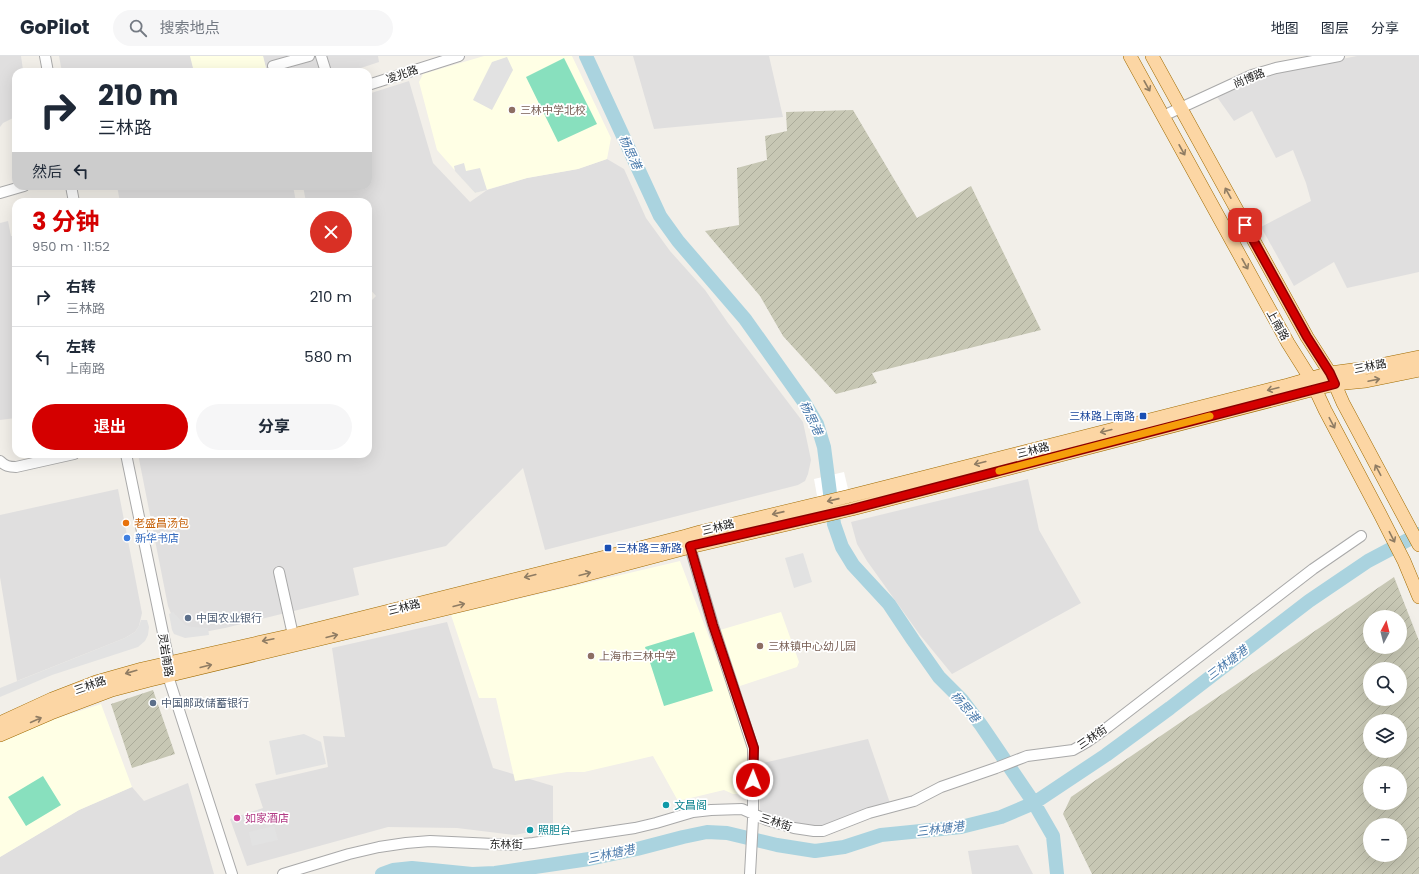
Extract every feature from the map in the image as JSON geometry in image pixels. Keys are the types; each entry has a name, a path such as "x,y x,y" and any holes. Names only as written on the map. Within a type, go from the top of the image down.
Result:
{"main road":[{"name":"上南路","path":"1130,56 1312,384 1404,561 1419,596"},
{"name":"上南路","path":"1152,56 1307,337 1332,378 1343,403 1419,545"},
{"name":"三林路","path":"0,735 51,713 112,690 572,578 688,541 700,532 816,511 851,503 1288,385 1312,384 1360,369 1419,357"},
{"name":"三林路","path":"1332,378 1366,381 1419,370"},
{"name":"三林路","path":"0,723 52,699 96,682 169,662 293,635 688,541"}],"street":[{"path":"44,56 47,68"},
{"path":"321,56 325,68"},
{"name":"凌兆路","path":"372,84 459,56"},
{"name":"尚博路","path":"1163,116 1252,75 1264,71 1339,56"},
{"path":"273,66 303,57"},
{"path":"0,193 12,190"},
{"path":"0,461 9,467 16,467 56,458"},
{"name":"灵岩南路","path":"127,458 169,662 168,676 232,873"},
{"name":"三林街","path":"754,817 794,828 814,832 823,831 869,813 914,800 941,787 1028,756 1073,750 1087,742 1313,568 1361,536"},
{"path":"688,541 713,625 754,748 754,817 750,874"},
{"path":"278,572 293,635"},
{"name":"东林街","path":"283,874 349,854 406,843 430,841 506,845 533,843 634,828 702,810 742,809 754,817"}],"shaded area":[{"path":"0,56 21,56 23,68 12,68 12,118 3,123 0,127"},
{"path":"59,56 191,56 193,68 61,68"},
{"path":"190,56 263,56 266,68 193,68"},
{"path":"263,56 378,56 379,62 361,68 266,68"},
{"name":"三林中学北校","path":"484,56 572,56 611,138 607,159 578,169 527,178 475,193 437,150 419,82 423,74"},
{"path":"633,56 769,56 783,117 654,129"},
{"path":"1357,56 1419,56 1419,272 1347,288 1334,262 1294,286 1261,227 1311,201 1306,183 1293,150 1276,158 1252,111 1234,121 1217,97 1265,74"},
{"path":"507,57 513,70 492,110 473,100 492,62"},
{"path":"409,81 433,163 470,202 487,190 527,178 578,169 607,159 624,169 646,218 670,251 705,290 728,323 803,422 811,460 805,481 798,485 545,550 523,468 446,546 353,568 359,595 204,632 192,632 172,616 168,606 139,458 372,458 372,300 376,296 372,292 372,198 305,198 304,190 372,190 372,93"},
{"path":"853,110 917,218 971,186 1041,330 872,373 877,383 836,394 783,336 760,296 705,231 739,225 737,168 767,160 765,136 787,131 786,112"},
{"path":"464,163 466,171 480,168 487,190 475,193 455,171 454,166"},
{"path":"118,190 294,190 295,198 119,198"},
{"path":"8,221 12,236 12,418 0,420 0,223"},
{"path":"1028,479 1039,530 1081,603 952,674 920,635 867,561 857,544 851,522"},
{"path":"118,489 142,613 139,626 135,632 125,638 17,681 0,577 0,515"},
{"path":"803,553 812,582 794,588 785,558"},
{"name":"上海市三林中学","path":"680,561 749,745 750,794 733,794 724,790 678,801 653,756 584,772 567,772 515,781 496,698 479,698 451,615"},
{"path":"1394,577 1407,610 1363,610 1363,654 1407,654 1407,610 1419,641 1419,874 1092,874 1063,814 1071,797"},
{"path":"173,612 185,625 191,627 208,628 209,635 185,638 174,634 169,614"},
{"name":"三林镇中心幼儿园","path":"781,612 799,662 797,667 740,686 720,630"},
{"path":"141,620 147,620 149,627 148,635 145,641 138,647 52,675 0,697 0,688 125,638 135,632"},
{"path":"447,622 493,768 553,786 553,827 515,835 457,828 388,827 247,866 230,819 263,808 255,784 328,767 323,736 345,737 332,648"},
{"path":"153,690 175,754 132,768 111,704"},
{"path":"101,704 132,787 79,810 0,857 0,743 12,736 46,722"},
{"path":"304,734 321,742 326,764 276,775 269,741"},
{"path":"868,739 890,803 823,827 798,825 760,811 759,764"},
{"path":"188,783 214,874 0,874 0,857 79,810 132,787 144,801"},
{"path":"274,826 278,840 252,846 249,832"},
{"path":"1018,845 1033,874 972,874 968,851"}],"green space":[{"path":"564,58 597,124 558,142 526,77"},
{"path":"694,632 713,691 664,706 645,647"},
{"path":"43,776 61,805 26,826 8,797"}],"pier":[{"path":"844,472 853,510 821,518 814,479"}],"waterway":[{"name":"杨思港","path":"586,56 660,216 678,241 745,319 804,402 817,424 824,447 834,524 842,547 853,565 889,604 939,677 962,700 981,725 1034,803 1053,836 1057,874"},
{"name":"三林塘港","path":"382,874 393,870 412,868 472,874 495,873 589,859 707,832 727,833 777,845 815,851 844,847 881,835 961,827 1001,817 1034,803 1106,755 1170,708 1309,601 1368,561 1419,534"}],"slow traffic":[{"path":"999,471 1210,416"}],"place":[{"name":"三林中学北校","path":"512,110"},
{"name":"三林路上南路","path":"1143,416"},
{"name":"老盛昌汤包","path":"126,523"},
{"name":"新华书店","path":"127,538"},
{"name":"三林路三新路","path":"608,548"},
{"name":"中国农业银行","path":"188,618"},
{"name":"三林镇中心幼儿园","path":"760,646"},
{"name":"上海市三林中学","path":"591,656"},
{"name":"中国邮政储蓄银行","path":"153,703"},
{"name":"文昌阁","path":"666,805"},
{"name":"如家酒店","path":"237,818"},
{"name":"照胆台","path":"530,830"}],"route":[{"path":"753,780 754,748 713,625 690,546 852,509 1335,384 1330,373 1307,337 1245,225"}]}
